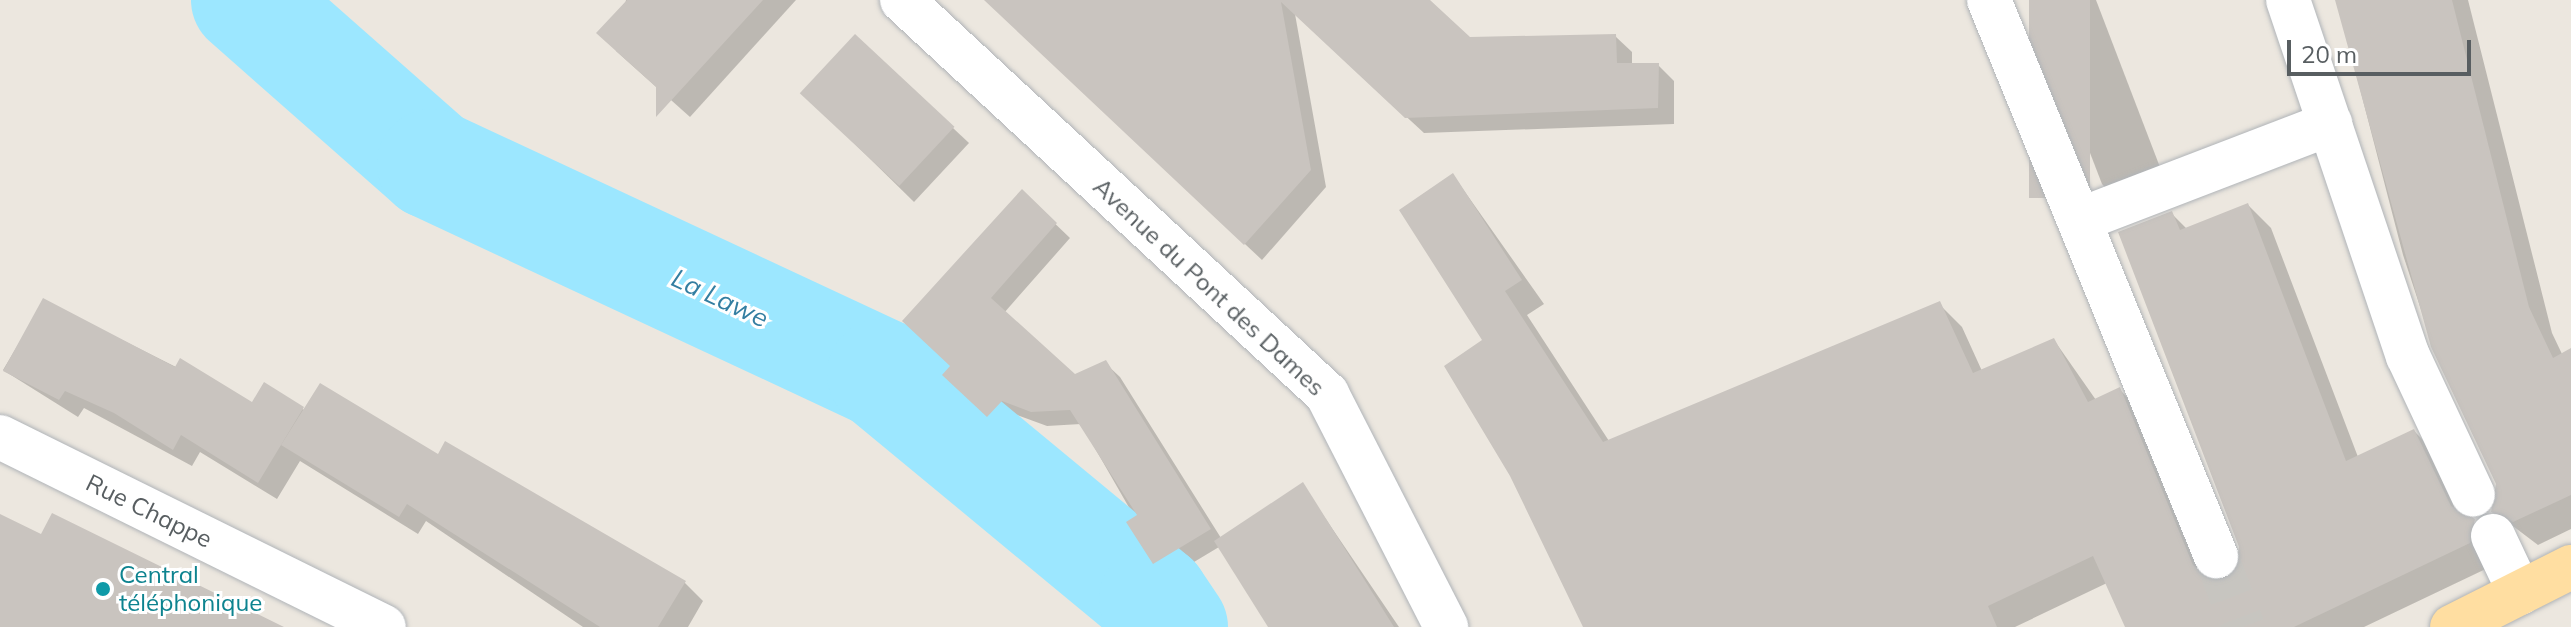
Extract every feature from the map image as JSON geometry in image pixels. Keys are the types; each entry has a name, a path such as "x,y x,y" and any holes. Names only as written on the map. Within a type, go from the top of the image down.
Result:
{"main road":[{"path":"2452,627 2571,567"}],"street":[{"name":"Avenue du Pont des Dames","path":"902,0 1327,394 1446,627"},
{"path":"1989,0 2082,219 2216,556"},
{"path":"2288,0 2408,356 2473,495"},
{"path":"2082,219 2330,124"},
{"name":"Rue Chappe","path":"0,437 384,627"},
{"path":"2493,536 2520,593"}],"building":[{"path":"627,0 763,0 656,117 656,87 596,33"},
{"path":"984,0 1430,0 1470,37 1616,34 1617,63 1659,63 1658,108 1405,118 1281,2 1311,170 1244,245"},
{"path":"2029,0 2090,0 2090,198 2029,198"},
{"path":"2335,0 2452,0 2529,307 2553,358 2571,348 2571,495 2513,522 2491,512 2496,484 2431,347"},
{"path":"855,34 954,127 899,186 800,93"},
{"path":"1453,173 1522,280 1505,291 1603,442 1940,301 1973,373 2054,338 2088,402 2120,387 2193,565 2213,581 2236,571 2239,547 2118,232 2172,211 2180,230 2248,203 2346,461 2414,429 2451,506 2475,519 2470,543 2294,627 2125,627 2093,556 1988,606 1997,627 1583,627 1510,476 1444,366 1482,340 1399,210"},
{"path":"1022,189 1057,223 991,298 1075,374 1106,360 1211,529 1153,564 1126,522 1137,515 1070,410 1031,412 1002,401 987,417 942,375 950,366 902,321"},
{"path":"43,298 175,367 180,358 252,402 264,382 304,407 258,483 181,435 173,450 114,413 65,391 59,400 3,371"},
{"path":"320,383 438,454 445,441 686,581 658,627 600,627 407,504 399,517 281,445"},
{"path":"1303,482 1394,627 1268,627 1214,541"},
{"name":"Central téléphonique","path":"52,513 284,627 0,627 0,514 41,534"}],"waterway":[{"name":"La Lawe","path":"246,0 432,164 882,374 1154,599 1173,627"}],"tunnel":[{"path":"2216,556 2243,627"}],"place":[{"name":"Central téléphonique","path":"103,589"}]}
